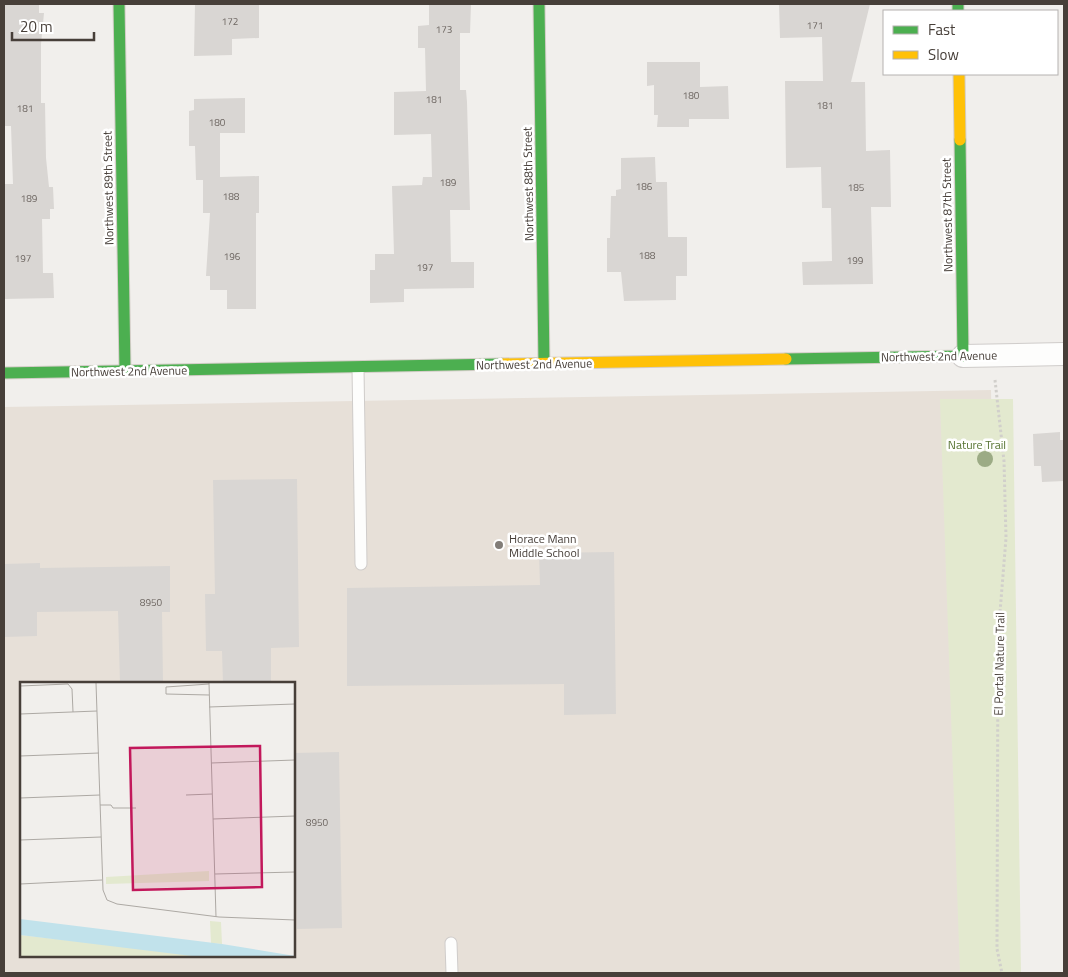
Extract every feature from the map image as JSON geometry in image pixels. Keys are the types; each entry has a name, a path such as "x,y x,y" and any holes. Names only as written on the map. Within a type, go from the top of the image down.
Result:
{"street":[{"name":"Northwest 89th Street","path":"119,4 125,371"},
{"name":"Northwest 88th Street","path":"539,4 544,364"},
{"name":"Northwest 87th Street","path":"959,75 963,356"},
{"name":"Northwest 2nd Avenue","path":"4,373 1064,354"}],"lane":[{"path":"358,368 361,564"},
{"path":"451,943 452,973"}],"path":[{"name":"El Portal Nature Trail","path":"994,355 996,401 1004,461 1006,538 998,637 997,949 1002,973"}],"shaded area":[{"name":"Horace Mann Middle School","path":"991,390 1002,973 4,973 4,407"}],"green space":[{"name":"Nature Trail","path":"940,399 1013,399 1021,973 960,973"}],"building":[{"path":"4,4 39,4 39,13 44,13 41,44 41,103 45,103 46,158 49,187 53,187 54,209 50,209 50,219 42,219 43,273 53,273 54,298 4,299 4,184 13,184 11,126 5,126"},
{"path":"195,4 259,4 259,38 232,39 232,55 194,56"},
{"path":"429,4 471,4 470,33 460,33 460,90 466,90 467,102 470,210 450,210 451,262 474,262 474,288 404,289 404,302 370,303 370,270 375,270 375,254 394,254 392,186 422,185 423,177 432,177 431,134 394,135 394,92 426,91 425,48 418,48 418,26 429,25"},
{"path":"779,4 870,4 851,82 865,82 866,151 890,150 891,207 871,207 873,284 803,285 802,262 832,261 831,208 822,208 821,167 786,168 785,81 823,81 822,37 780,38"},
{"path":"647,62 700,62 700,87 728,86 729,119 689,119 689,127 657,127 658,115 654,115 654,85 647,86"},
{"path":"245,98 245,133 220,133 220,177 259,176 259,213 256,213 256,309 227,309 227,290 210,290 210,276 206,276 210,213 203,213 203,180 196,180 195,146 189,146 189,111 194,110 194,99"},
{"path":"655,157 656,182 667,182 668,237 687,237 687,276 676,276 676,300 624,301 621,272 607,272 607,238 610,238 611,196 616,196 616,190 621,189 621,158"},
{"path":"1060,432 1060,440 1064,440 1064,481 1042,482 1041,466 1034,466 1033,434"},
{"path":"297,479 299,647 271,648 271,682 223,682 222,651 206,651 205,594 215,594 213,480"},
{"path":"614,552 616,714 564,715 564,684 347,686 347,588 540,585 539,553"},
{"path":"40,563 40,568 170,566 170,612 162,612 163,682 120,682 118,611 37,612 37,636 4,637 4,564"},
{"path":"339,752 342,928 297,929 295,890 295,753"}],"traffic: fast":[{"path":"119,4 125,371"},
{"path":"539,4 544,364"},
{"path":"958,4 958,10"},
{"path":"786,359 963,356 960,140"},
{"path":"4,373 502,364"}],"traffic: slow":[{"path":"959,75 960,140"},
{"path":"502,364 786,359"}],"place":[{"name":"Horace Mann Middle School","path":"499,545"}]}
